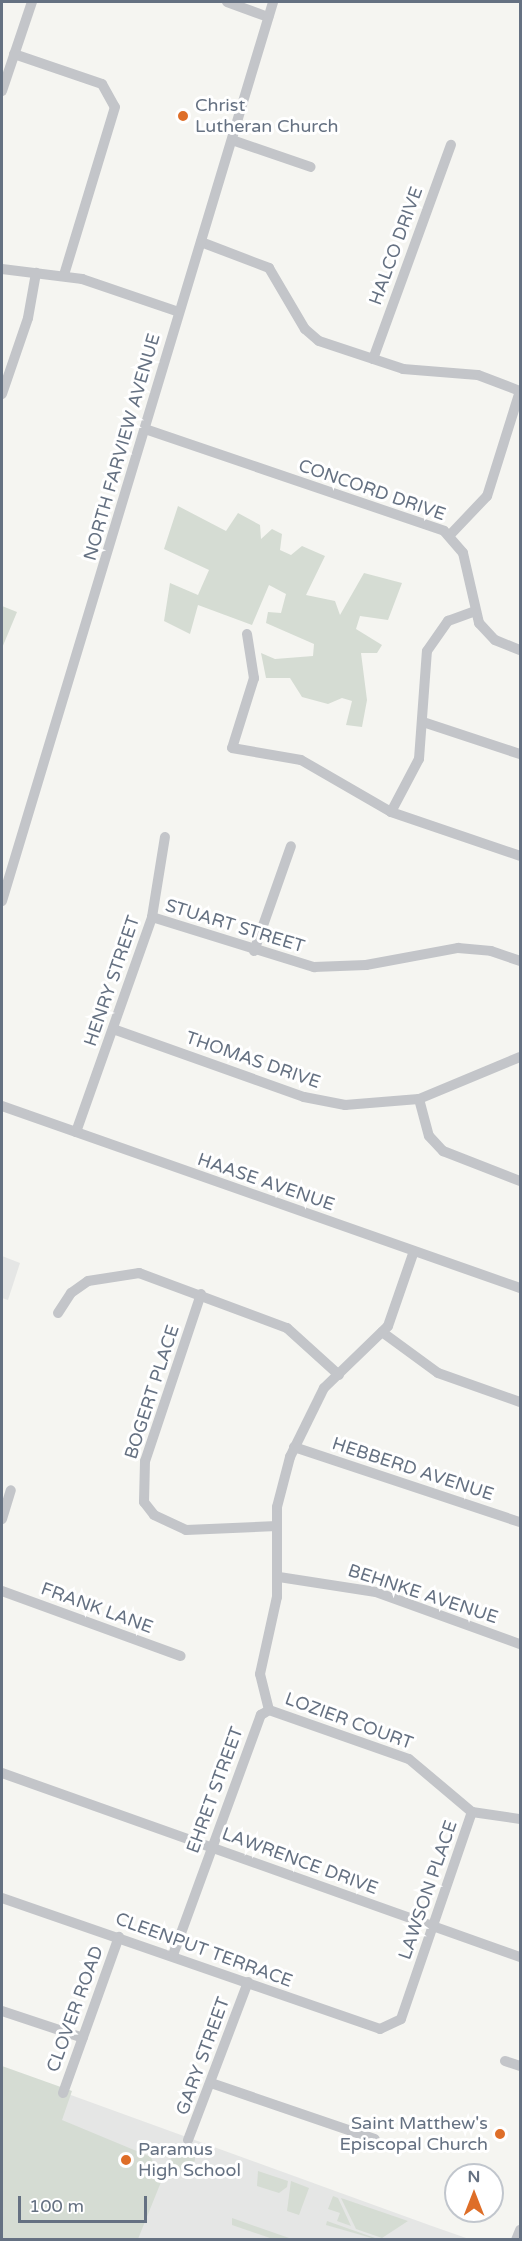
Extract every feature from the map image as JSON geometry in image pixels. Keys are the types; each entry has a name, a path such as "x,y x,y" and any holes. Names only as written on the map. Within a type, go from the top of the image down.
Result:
{"street":[{"path":"2,91 33,2"},
{"path":"227,2 268,17"},
{"name":"NORTH FARVIEW AVENUE","path":"2,901 273,2"},
{"path":"14,54 102,84 114,107 64,275"},
{"path":"232,140 311,167"},
{"name":"HALCO DRIVE","path":"373,359 451,145"},
{"path":"201,242 261,263 275,275 311,336 373,359 417,371 478,375 520,391 487,496 450,535"},
{"path":"2,269 64,275 179,312"},
{"path":"2,394 28,318 36,273"},
{"name":"CONCORD DRIVE","path":"145,429 450,535 463,553 473,612 495,640 520,650"},
{"path":"391,812 419,759 427,651 448,621 473,612"},
{"path":"247,634 254,678 232,748 304,762 391,812 520,856"},
{"path":"423,722 520,754"},
{"name":"HENRY STREET","path":"76,1132 152,917 165,837"},
{"path":"254,951 291,846"},
{"name":"STUART STREET","path":"152,917 254,951 314,967 458,948 520,962"},
{"name":"THOMAS DRIVE","path":"113,1029 315,1100 367,1106 419,1099 520,1057"},
{"path":"419,1099 429,1136 443,1151 520,1181"},
{"name":"HAASE AVENUE","path":"2,1106 520,1288"},
{"path":"269,1710 260,1674 279,1577 277,1526 280,1491 310,1407 382,1332 394,1314 414,1251"},
{"path":"58,1312 78,1287 114,1273 151,1276 287,1328 339,1375"},
{"name":"BOGERT PLACE","path":"201,1294 145,1461 144,1502 154,1515 186,1530 277,1526"},
{"path":"382,1332 438,1373 520,1402"},
{"name":"HEBBERD AVENUE","path":"294,1447 520,1522"},
{"path":"2,1519 11,1490"},
{"name":"BEHNKE AVENUE","path":"279,1577 376,1592 520,1644"},
{"name":"FRANK LANE","path":"2,1592 181,1656"},
{"name":"LOZIER COURT","path":"269,1710 409,1759 472,1812"},
{"name":"EHRET STREET","path":"173,1955 261,1715 269,1710"},
{"name":"LAWRENCE DRIVE","path":"2,1773 520,1957"},
{"name":"LAWSON PLACE","path":"395,2024 472,1812 520,1819"},
{"name":"CLEENPUT TERRACE","path":"2,1898 173,1955 372,2028 395,2024"},
{"name":"CLOVER ROAD","path":"63,2093 119,1937"},
{"name":"GARY STREET","path":"188,2140 248,1982"},
{"path":"2,2011 82,2038"},
{"path":"505,2061 520,2066"},
{"path":"211,2083 375,2139"},
{"path":"516,2240 520,2230"}],"shaded area":[{"path":"178,506 226,531 238,513 260,525 261,539 272,529 282,534 280,550 291,555 302,546 325,556 306,595 335,601 340,615 364,573 402,583 388,620 360,616 356,629 382,645 377,653 361,653 367,700 362,727 346,725 352,701 342,698 328,704 302,697 290,678 266,678 261,653 275,659 313,656 314,644 266,623 268,612 281,613 286,594 269,585 252,625 198,605 190,634 164,621 170,583 198,595 209,570 164,549"},
{"path":"2,606 17,612 2,648"},
{"path":"2,1256 20,1263 8,1300 2,1298"},
{"path":"2,2066 72,2091 62,2120 151,2157 161,2182 138,2239 2,2240"},
{"name":"Paramus High School","path":"2,2070 429,2225 469,2239 2,2239"},
{"path":"183,2146 192,2149 195,2158 192,2167 183,2170 174,2167 171,2158 174,2149"},
{"path":"258,2171 288,2181 287,2187 279,2193 257,2186"},
{"path":"291,2181 309,2188 299,2215 287,2211"},
{"path":"333,2196 338,2198 351,2226 337,2221 340,2213 328,2209"},
{"path":"341,2198 408,2221 382,2238 356,2229"},
{"path":"232,2218 292,2239 273,2239 232,2225"},
{"path":"327,2221 375,2238 375,2239 326,2225"}],"place":[{"name":"Christ Lutheran Church","path":"183,116"},
{"name":"Saint Matthew's Episcopal Church","path":"500,2134"},
{"name":"Paramus High School","path":"126,2160"}]}
